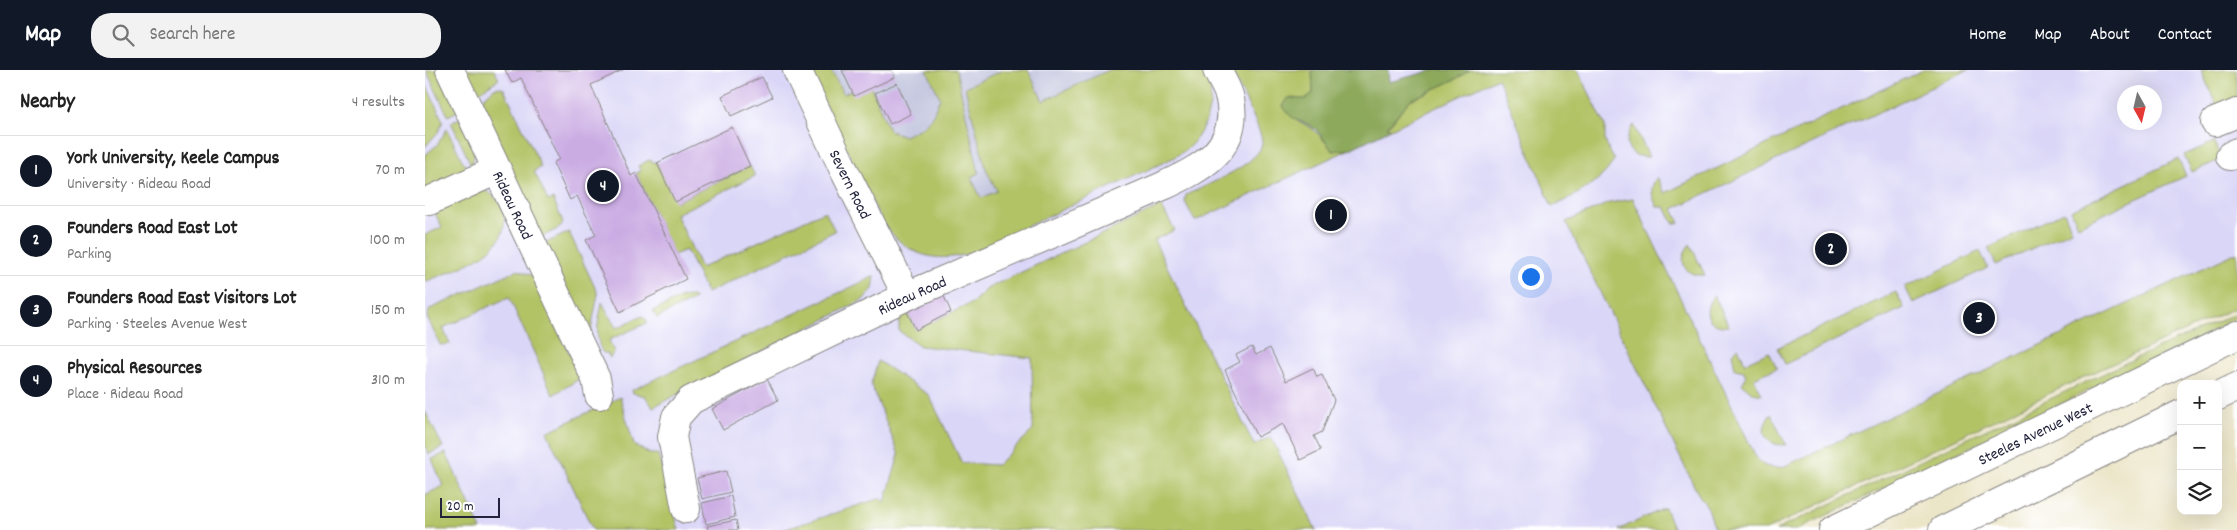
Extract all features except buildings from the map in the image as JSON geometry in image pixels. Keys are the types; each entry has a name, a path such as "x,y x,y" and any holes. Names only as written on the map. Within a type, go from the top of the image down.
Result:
{"street":[{"name":"Rideau Road","path":"450,70 596,379 599,395"},
{"name":"Severn Road","path":"797,70 843,168 907,296"},
{"name":"Rideau Road","path":"687,509 672,437 676,416 691,400 907,296 1192,173 1212,158 1228,131 1230,100 1217,70"},
{"path":"429,201 497,170"},
{"name":"Steeles Avenue West","path":"1833,530 2237,335"},
{"path":"2222,394 2237,387"},
{"path":"1943,530 2177,416"}],"shaded area":[{"path":"425,70 2237,70 2237,307 2084,377 1766,530 425,530"},
{"path":"831,70 1109,70 1066,90 1106,168 981,198 945,123 886,151 847,103"}],"green space":[{"path":"426,70 438,70 458,111 448,116"},
{"path":"461,70 494,70 499,79 473,96"},
{"path":"808,70 831,70 843,94 869,82 889,130 904,136 923,126 931,118 940,98 927,70 956,70 979,173 971,177 981,198 997,191 986,169 965,87 1003,70 1028,70 1043,101 1109,70 1207,70 1211,99 1207,118 1198,136 1188,148 1173,158 968,254 942,258 919,253 909,248 891,233 882,222"},
{"path":"1231,70 1312,70 1313,93 1305,99 1298,122 1314,130 1333,151 1350,149 1195,221 1185,202 1186,195 1218,180 1243,165 1254,157 1260,149 1262,141"},
{"path":"1312,70 1388,70 1389,82 1434,70 1470,70 1456,79 1410,100 1387,127 1391,129 1350,149 1333,151 1320,134 1309,125 1291,117 1283,106 1288,98 1305,99 1313,93"},
{"path":"1470,70 1578,70 1605,125 1605,141 1614,160 1609,168 1587,188 1552,207 1498,78 1391,129 1387,128 1410,100 1456,79"},
{"path":"1923,70 1968,70 1673,209 1680,223 1673,223 1665,207 1657,207 1652,192 1657,177 1665,193"},
{"path":"2201,70 2237,70 2237,106 2221,107 2216,105"},
{"path":"425,82 443,121 439,131 425,147"},
{"path":"500,87 504,89 541,167 534,171 548,201 553,199 563,222 561,227 540,238 477,104 494,88"},
{"path":"460,118 473,147 474,153 471,165 451,122"},
{"path":"1634,125 1649,157 1636,155 1628,148 1628,137"},
{"path":"447,129 467,170 425,191 425,155 437,145"},
{"path":"2214,142 2222,159 2192,172 2184,155"},
{"path":"2178,159 2186,176 2078,226 2071,210"},
{"path":"649,160 657,163 676,202 750,166 755,176 676,214 701,268 825,211 835,231 707,293 686,250 674,255 636,173 641,171 638,166"},
{"path":"484,190 491,194 502,207 504,229 498,241 478,259 425,282 425,235 442,227 433,210"},
{"path":"1633,199 1755,455 1763,465 1774,468 1783,467 2237,252 2237,307 2084,377 1766,530 1715,530 1708,508 1697,492 1566,222 1609,203"},
{"path":"1161,206 1175,230 1154,240 1254,445 1271,437 1316,530 783,530 881,498 885,502 899,455 871,384 878,361 929,395 962,463 997,465 1033,430 1032,358 920,346 899,331 899,313 907,312 916,329 972,303 988,288"},
{"path":"2064,212 2072,230 1996,265 1988,248"},
{"path":"569,232 598,294 590,336 544,244"},
{"path":"1690,244 1705,275 1692,273 1684,266 1684,256"},
{"path":"1980,251 1988,268 1913,303 1905,287"},
{"path":"517,270 533,276 581,378 553,395 509,297 443,328 450,344 440,345 427,317 430,309"},
{"path":"875,276 873,289 863,300 653,407 645,396 633,393 632,390"},
{"path":"1896,292 1904,308 1785,364 1777,348"},
{"path":"1714,295 1729,326 1716,324 1708,317 1708,307"},
{"path":"690,296 695,299 657,318 653,311 682,297"},
{"path":"602,302 616,328 642,316 647,320 647,323 609,340 614,352 610,358 607,353 603,353 597,335"},
{"path":"2237,313 2237,317 2205,335 1796,530 1776,530 2140,356"},
{"path":"1738,347 1745,363 1769,352 1777,368 1754,378 1762,395 1753,393 1742,384 1746,377 1744,371 1735,369 1732,353"},
{"path":"620,397 634,445 650,454 658,454 679,530 593,530 547,432"},
{"path":"425,411 443,447 429,454 425,444"},
{"path":"1771,414 1786,445 1773,443 1765,436 1765,426"},
{"path":"446,453 481,530 425,530 425,495 443,486 432,459"},
{"path":"1665,508 1674,530 1618,530"}],"place":[{"name":"Physical Resources","path":"603,186"},
{"name":"York University, Keele Campus","path":"1331,215"},
{"name":"Founders Road East Lot","path":"1831,249"},
{"name":"Founders Road East Visitors Lot","path":"1979,318"}]}
